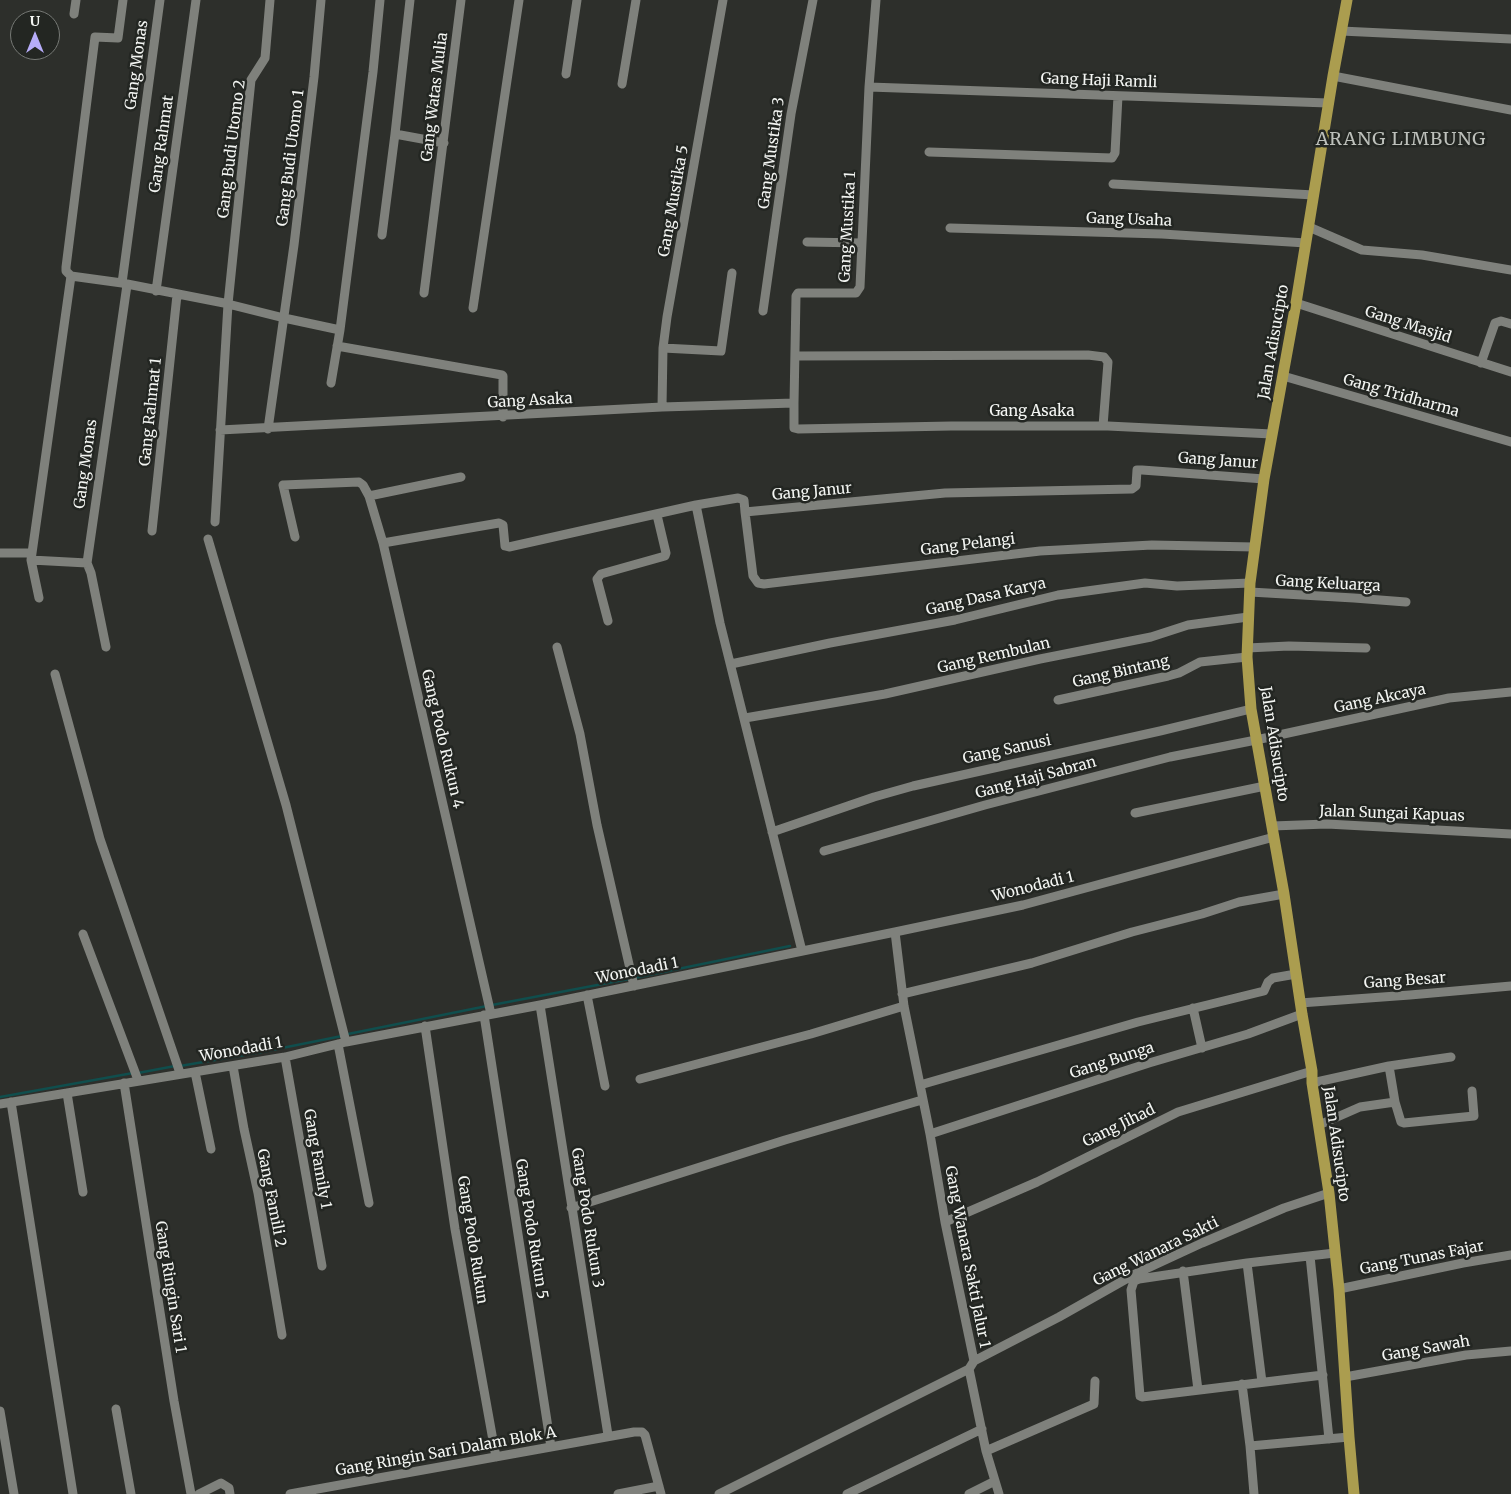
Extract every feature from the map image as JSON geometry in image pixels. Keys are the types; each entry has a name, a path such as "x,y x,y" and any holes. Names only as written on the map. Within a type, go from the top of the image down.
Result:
{"main road":[{"name":"Jalan Adisucipto","path":"1347,0 1264,479 1250,588 1247,653 1251,708 1284,894 1329,1193 1339,1289 1354,1494"}],"street":[{"path":"74,14 76,0"},
{"path":"123,0 118,38 95,37 66,271 71,276 228,304 340,330"},
{"name":"Gang Monas","path":"106,647 87,563 160,0"},
{"name":"Gang Rahmat","path":"156,291 196,0"},
{"name":"Gang Budi Utomo 2","path":"215,522 228,304 251,80 265,58 270,0"},
{"name":"Gang Budi Utomo 1","path":"268,429 312,97 321,0"},
{"path":"331,383 340,330 373,72 380,0"},
{"path":"382,235 410,0"},
{"name":"Gang Watas Mulia","path":"424,293 461,0"},
{"path":"473,308 519,0"},
{"path":"566,74 577,0"},
{"path":"622,84 636,0"},
{"name":"Gang Mustika 5","path":"662,407 663,348 673,279 723,0"},
{"name":"Gang Mustika 3","path":"763,311 791,114 813,0"},
{"name":"Gang Mustika 1","path":"794,426 796,296 798,293 856,292 860,287 869,87 876,0"},
{"path":"1341,31 1511,39"},
{"path":"1333,76 1511,110"},
{"name":"Gang Haji Ramli","path":"869,87 1328,103"},
{"path":"929,152 1112,158 1115,153 1118,96"},
{"path":"395,134 444,142"},
{"path":"1113,184 1314,194"},
{"path":"1309,227 1362,250 1422,255 1511,270"},
{"name":"Gang Usaha","path":"950,228 1162,234 1306,243"},
{"path":"807,242 862,243"},
{"path":"663,348 721,351 732,273"},
{"path":"39,598 32,557 71,276"},
{"name":"Gang Rahmat 1","path":"152,531 177,295"},
{"name":"Gang Masjid","path":"1296,303 1511,372"},
{"path":"1481,363 1495,323 1501,321 1511,324"},
{"path":"337,346 502,375 503,417"},
{"path":"796,356 1101,356 1107,358 1108,362 1103,426"},
{"name":"Gang Tridharma","path":"1283,376 1511,442"},
{"name":"Gang Asaka","path":"220,430 503,417 662,407 794,403"},
{"name":"Gang Asaka","path":"794,426 794,428 798,429 1103,426 1272,434"},
{"name":"Gang Janur","path":"745,512 945,493 1132,490 1136,486 1137,470 1264,479"},
{"path":"295,537 284,484 358,482 363,485 370,496 462,477"},
{"name":"Gang Podo Rukun 4","path":"370,496 383,543 485,988 489,1014"},
{"path":"383,543 499,523 502,525 505,546 509,547 696,505 738,498 744,500 745,512"},
{"path":"696,505 720,623 746,718 802,951"},
{"name":"Gang Pelangi","path":"745,512 753,576 758,583 764,584 1048,550 1152,544 1255,547"},
{"path":"608,621 597,579 602,574 665,556 666,553 657,515"},
{"path":"208,539 286,806 340,1018 369,1203"},
{"path":"0,553 87,563"},
{"name":"Gang Dasa Karya","path":"731,664 830,643 955,620 1058,595 1146,583 1177,586 1250,588"},
{"name":"Gang Keluarga","path":"1250,588 1406,602"},
{"name":"Gang Rembulan","path":"746,718 885,694 1031,660 1151,637 1188,625 1248,617"},
{"name":"Gang Bintang","path":"1058,700 1168,676 1179,673 1200,662 1247,653 1289,646 1366,648"},
{"path":"557,647 580,734 634,986"},
{"path":"55,674 100,839 180,1073"},
{"name":"Gang Akcaya","path":"1256,740 1449,698 1511,692"},
{"name":"Gang Sanusi","path":"772,832 874,797 922,784 1160,731 1251,708"},
{"name":"Gang Haji Sabran","path":"824,851 986,805 1170,757 1256,740"},
{"path":"1135,813 1265,786"},
{"name":"Jalan Sungai Kapuas","path":"1273,832 1327,824 1511,834"},
{"name":"Wonodadi 1","path":"0,1104 124,1083 137,1076 195,1072 285,1057 344,1042 540,1005 1023,905 1273,832"},
{"path":"902,994 1032,963 1239,902 1284,894"},
{"name":"Gang Wanara Sakti Jalur 1","path":"719,1494 971,1365 930,1134 904,1006 895,932"},
{"path":"83,934 137,1076"},
{"path":"920,1085 1138,1022 1264,991 1268,982 1273,978 1296,974"},
{"name":"Gang Besar","path":"1300,1002 1511,986"},
{"path":"587,995 605,1086"},
{"name":"Gang Podo Rukun 3","path":"540,1005 608,1436"},
{"path":"640,1079 818,1032 904,1006"},
{"path":"1193,1008 1202,1048"},
{"name":"Gang Podo Rukun 5","path":"489,1014 551,1447"},
{"name":"Gang Bunga","path":"930,1134 1149,1063 1248,1034 1302,1014"},
{"name":"Gang Podo Rukun","path":"425,1026 455,1229 496,1457"},
{"name":"Gang Family 1","path":"285,1057 322,1266"},
{"path":"1312,1083 1389,1066 1451,1057"},
{"name":"Gang Famili 2","path":"233,1066 258,1193 282,1335"},
{"path":"1389,1066 1395,1102 1401,1122 1404,1123 1474,1116 1472,1091"},
{"name":"Gang Jihad","path":"945,1222 1037,1182 1178,1112 1312,1071"},
{"path":"195,1072 211,1149"},
{"name":"Gang Ringin Sari 1","path":"124,1083 173,1392 192,1494"},
{"path":"67,1093 83,1192"},
{"path":"571,1208 785,1140 922,1100"},
{"path":"11,1102 73,1494"},
{"path":"1319,1125 1360,1107 1395,1102"},
{"name":"Gang Wanara Sakti","path":"971,1365 1135,1274 1284,1208 1329,1193"},
{"path":"1323,1376 1140,1396 1131,1290 1136,1279 1184,1271 1335,1253"},
{"name":"Gang Tunas Fajar","path":"1339,1289 1463,1262 1511,1255"},
{"path":"1310,1256 1329,1439"},
{"path":"1247,1263 1262,1382"},
{"path":"1184,1271 1198,1390"},
{"name":"Gang Sawah","path":"1345,1377 1466,1355 1511,1352"},
{"path":"971,1365 986,1451 999,1494"},
{"path":"986,1451 1094,1404 1095,1381"},
{"path":"1242,1384 1254,1494"},
{"path":"116,1408 131,1494"},
{"path":"0,1411 14,1494"},
{"path":"847,1494 982,1429"},
{"name":"Gang Ringin Sari Dalam Blok A","path":"290,1494 634,1432 642,1432 645,1435 660,1490"},
{"path":"1250,1446 1349,1437"},
{"path":"969,1494 995,1481"},
{"path":"199,1494 221,1483 228,1488 230,1494"},
{"path":"618,1494 660,1490"}],"waterway":[{"path":"634,978 790,946"},
{"path":"492,1005 629,979"},
{"path":"348,1034 487,1006"},
{"path":"180,1066 342,1036"},
{"path":"138,1073 175,1066"},
{"path":"0,1097 133,1073"}],"district":[{"name":"ARANG LIMBUNG","path":"1401,140"}]}
